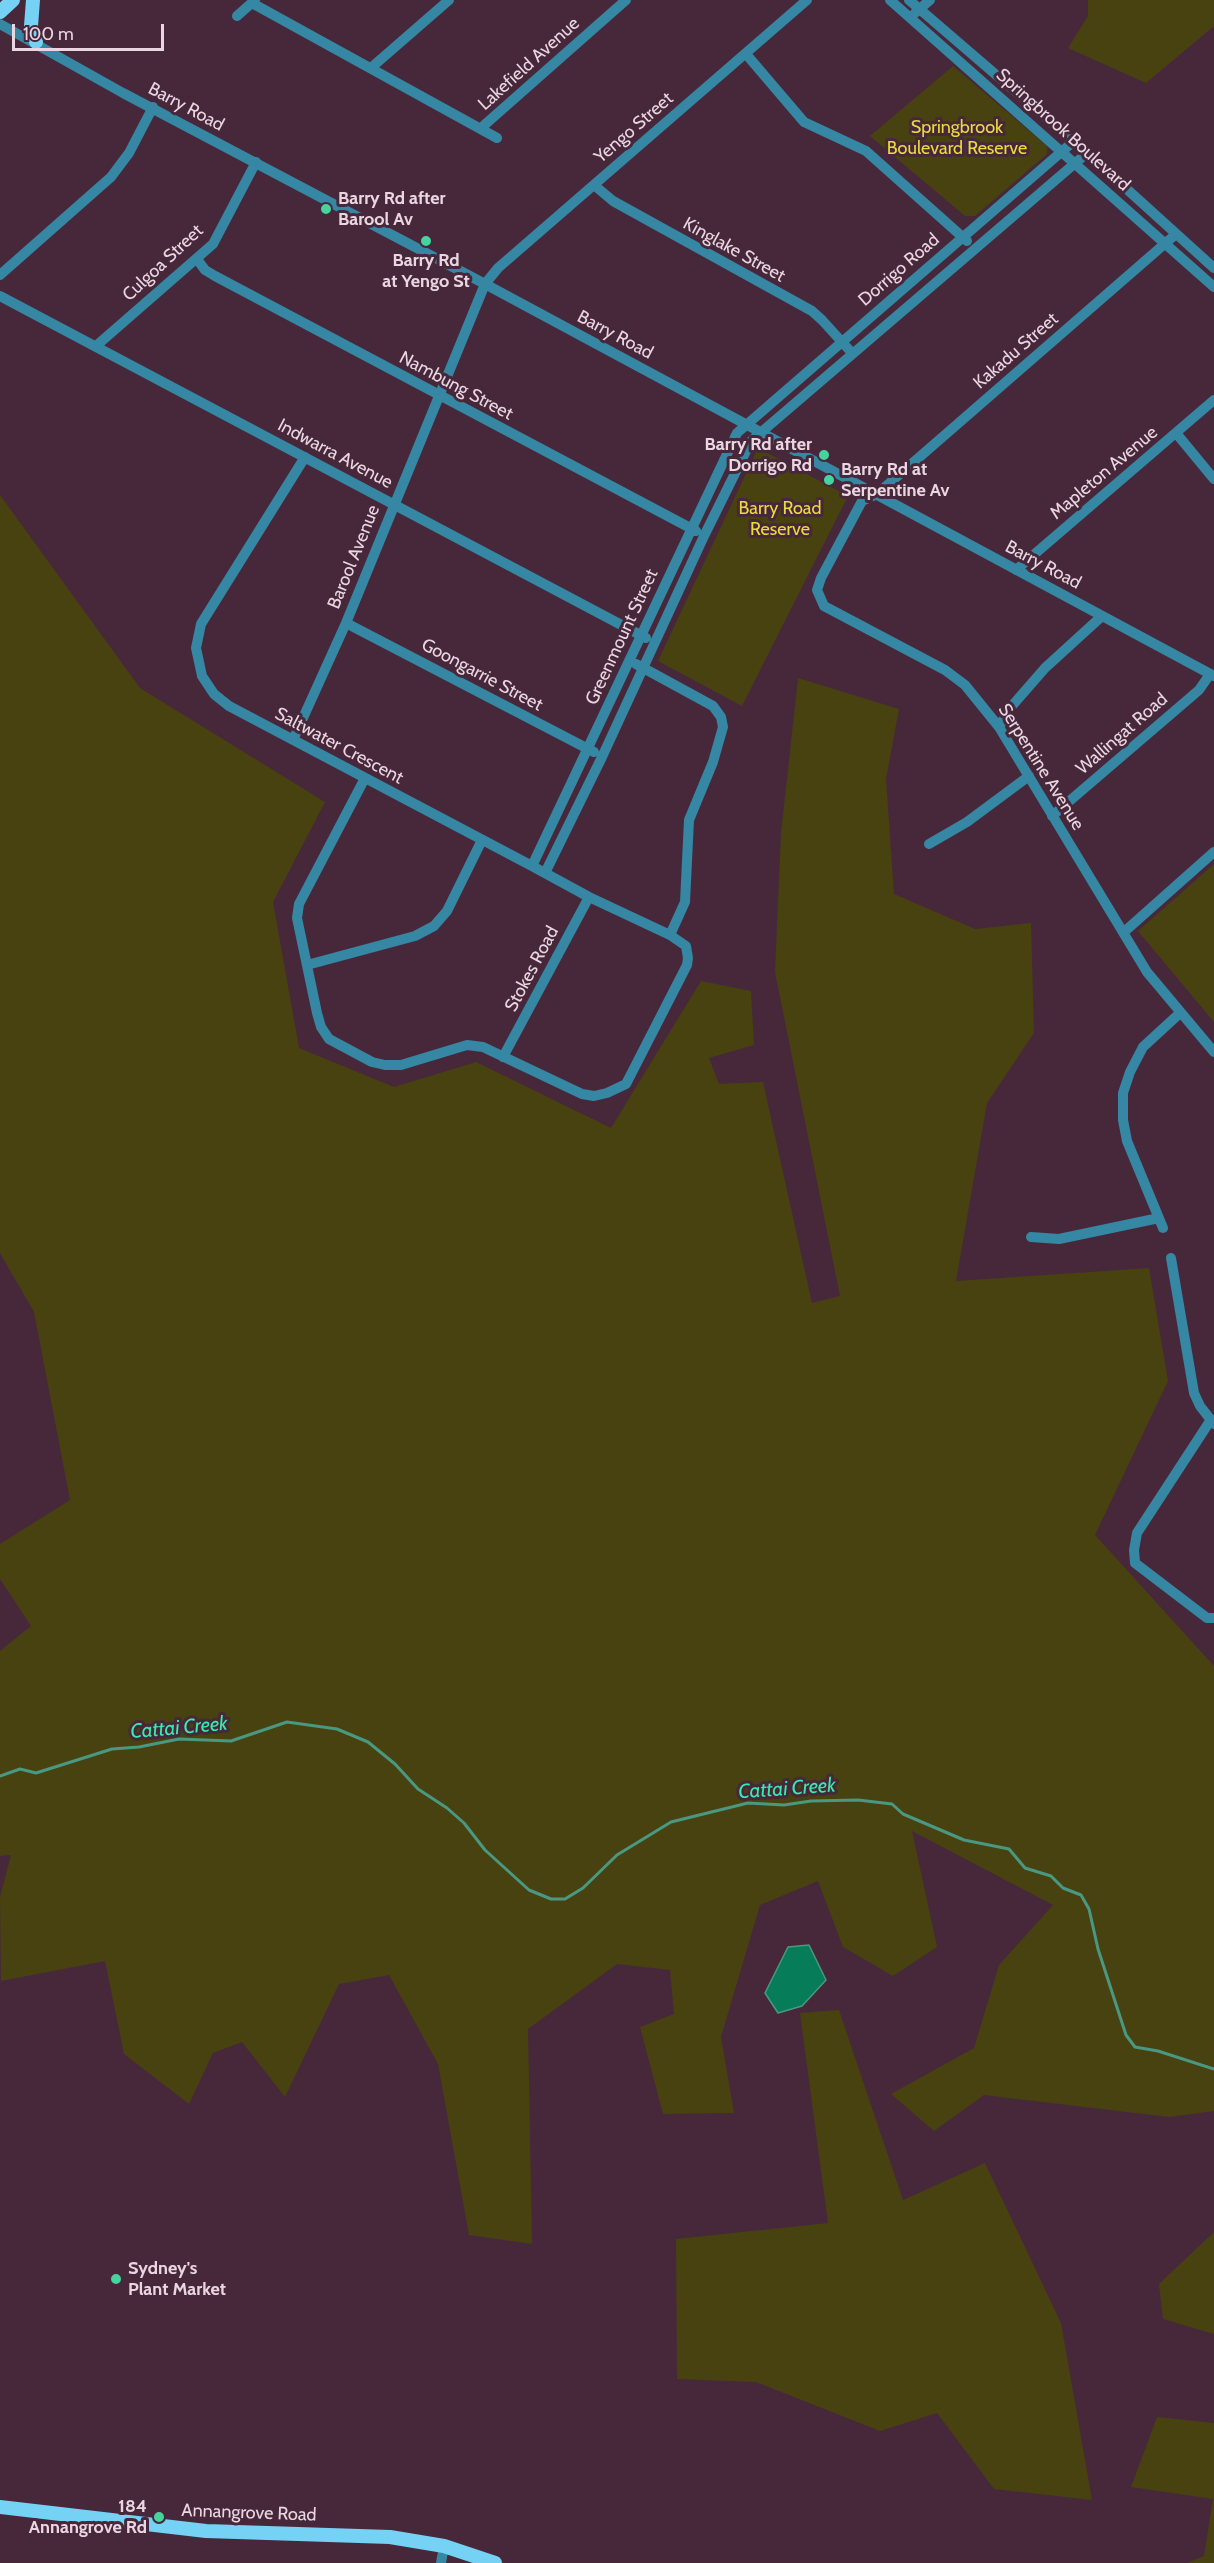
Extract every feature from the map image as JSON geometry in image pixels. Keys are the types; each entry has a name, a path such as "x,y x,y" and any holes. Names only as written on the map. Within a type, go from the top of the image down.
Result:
{"main road":[{"path":"0,12 13,0"},
{"path":"33,0 32,26 36,42"},
{"name":"Annangrove Road","path":"0,2507 206,2531 380,2536 417,2540 444,2546 495,2563"}],"street":[{"path":"372,67 448,0"},
{"name":"Lakefield Avenue","path":"481,128 626,0"},
{"name":"Yengo Street","path":"485,284 498,268 807,0"},
{"name":"Springbrook Boulevard","path":"890,0 1214,286"},
{"name":"Springbrook Boulevard","path":"909,0 1074,141 1214,268"},
{"path":"910,18 930,0"},
{"path":"237,16 253,1 497,138"},
{"name":"Barry Road","path":"0,24 36,42 123,93 485,284 1212,675"},
{"path":"746,54 804,122 866,151 974,249"},
{"path":"0,275 111,177 129,153 153,107"},
{"name":"Dorrigo Road","path":"747,426 1074,141"},
{"name":"Dorrigo Road","path":"760,433 1087,153"},
{"name":"Culgoa Street","path":"96,346 218,237 256,162"},
{"name":"Kinglake Street","path":"594,185 605,196 624,207 812,311 852,353"},
{"name":"Kakadu Street","path":"877,494 1176,234"},
{"name":"Nambung Street","path":"196,259 205,270 215,276 704,536"},
{"name":"Barool Avenue","path":"293,740 346,623 485,284"},
{"name":"Indwarra Avenue","path":"0,296 654,642"},
{"name":"Mapleton Avenue","path":"1016,570 1214,400"},
{"name":"Greenmount Street","path":"532,866 737,433 747,426"},
{"name":"Greenmount Street","path":"545,873 602,757 704,536 751,441 760,433"},
{"path":"1176,433 1214,479"},
{"name":"Saltwater Crescent","path":"305,457 201,624 196,648 202,676 214,694 229,706 589,897 670,935 681,942 688,952 687,965 626,1084 594,1096 582,1094 504,1057"},
{"name":"Serpentine Avenue","path":"877,494 862,501 821,578 817,590 824,606 945,670 965,685 999,727 1147,972 1214,1052"},
{"path":"999,727 1011,707 1045,668 1102,616"},
{"name":"Goongarrie Street","path":"346,623 602,757"},
{"path":"630,660 713,706 721,717 723,727 713,762 689,820 685,902 670,935"},
{"name":"Wallingat Road","path":"1052,816 1199,690 1212,675"},
{"path":"929,843 967,822 1029,776"},
{"path":"365,778 298,904 297,918 319,1020 329,1039 372,1062 385,1065 401,1065 467,1045 483,1047 504,1057"},
{"path":"307,965 415,936 434,926 447,911 482,840"},
{"path":"1124,932 1214,852"},
{"name":"Stokes Road","path":"504,1057 589,897"},
{"path":"1031,1237 1059,1239 1161,1223 1127,1141 1123,1120 1123,1093 1130,1072 1143,1047 1180,1014"},
{"path":"1171,1258 1194,1393 1212,1423 1137,1533 1134,1550 1136,1563 1208,1618 1214,1618"},
{"path":"441,2563 444,2546"}],"green space":[{"path":"1088,0 1214,0 1214,26 1146,83 1068,48 1088,16"},
{"name":"Springbrook Boulevard Reserve","path":"953,66 1047,146 1047,154 975,216 965,216 870,136"},
{"name":"Barry Road Reserve","path":"758,448 848,496 742,706 658,661"},
{"path":"0,495 140,688 325,802 273,902 299,1048 394,1087 476,1062 611,1128 701,981 751,991 754,1045 709,1058 719,1084 763,1082 812,1303 840,1296 775,972 781,833 798,678 899,709 886,779 894,894 975,929 1031,923 1034,1033 987,1103 956,1281 1149,1268 1168,1381 1095,1535 1214,1666 1214,2111 1169,2117 984,2095 934,2131 891,2094 974,2048 999,1965 1053,1905 912,1831 937,1947 893,1976 843,1947 818,1881 760,1905 721,2037 734,2113 663,2114 640,2027 674,2014 670,1970 617,1964 528,2029 532,2244 469,2235 438,2064 389,1975 339,1984 285,2097 242,2042 213,2053 189,2104 124,2054 105,1961 1,1981 0,1897 11,1855 0,1856 0,1651 31,1626 0,1579 0,1544 70,1500 34,1312 0,1253"},
{"path":"1214,864 1214,1022 1138,931"},
{"path":"839,2010 903,2200 985,2163 1061,2323 1092,2500 994,2489 937,2413 880,2431 756,2382 677,2379 676,2239 828,2223 800,2013"},
{"path":"1214,2232 1214,2334 1163,2319 1159,2284"},
{"path":"1157,2417 1214,2423 1214,2563 1187,2563 1204,2556 1213,2499 1131,2487"}],"shaded area":[{"path":"809,1945 826,1980 802,2006 778,2013 765,1993 788,1947"}],"waterway":[{"name":"Cattai Creek","path":"0,1776 20,1769 36,1773 112,1749 139,1747 179,1739 231,1741 287,1722 337,1729 368,1742 395,1764 418,1789 447,1808 464,1823 485,1850 529,1890 551,1899 565,1899 583,1888 617,1855 671,1822 748,1803 784,1805 811,1801 858,1800 892,1804 903,1814 964,1840 1009,1849 1025,1868 1051,1876 1063,1888 1081,1895 1089,1909 1098,1949 1126,2035 1135,2047 1158,2051 1214,2069"}],"place":[{"name":"Barry Rd after Barool Av","path":"326,209"},
{"name":"Barry Rd at Yengo St","path":"426,241"},
{"name":"Barry Rd after Dorrigo Rd","path":"824,455"},
{"name":"Barry Rd at Serpentine Av","path":"829,480"},
{"name":"Sydney's Plant Market","path":"116,2279"},
{"name":"184 Annangrove Rd","path":"159,2517"}]}
